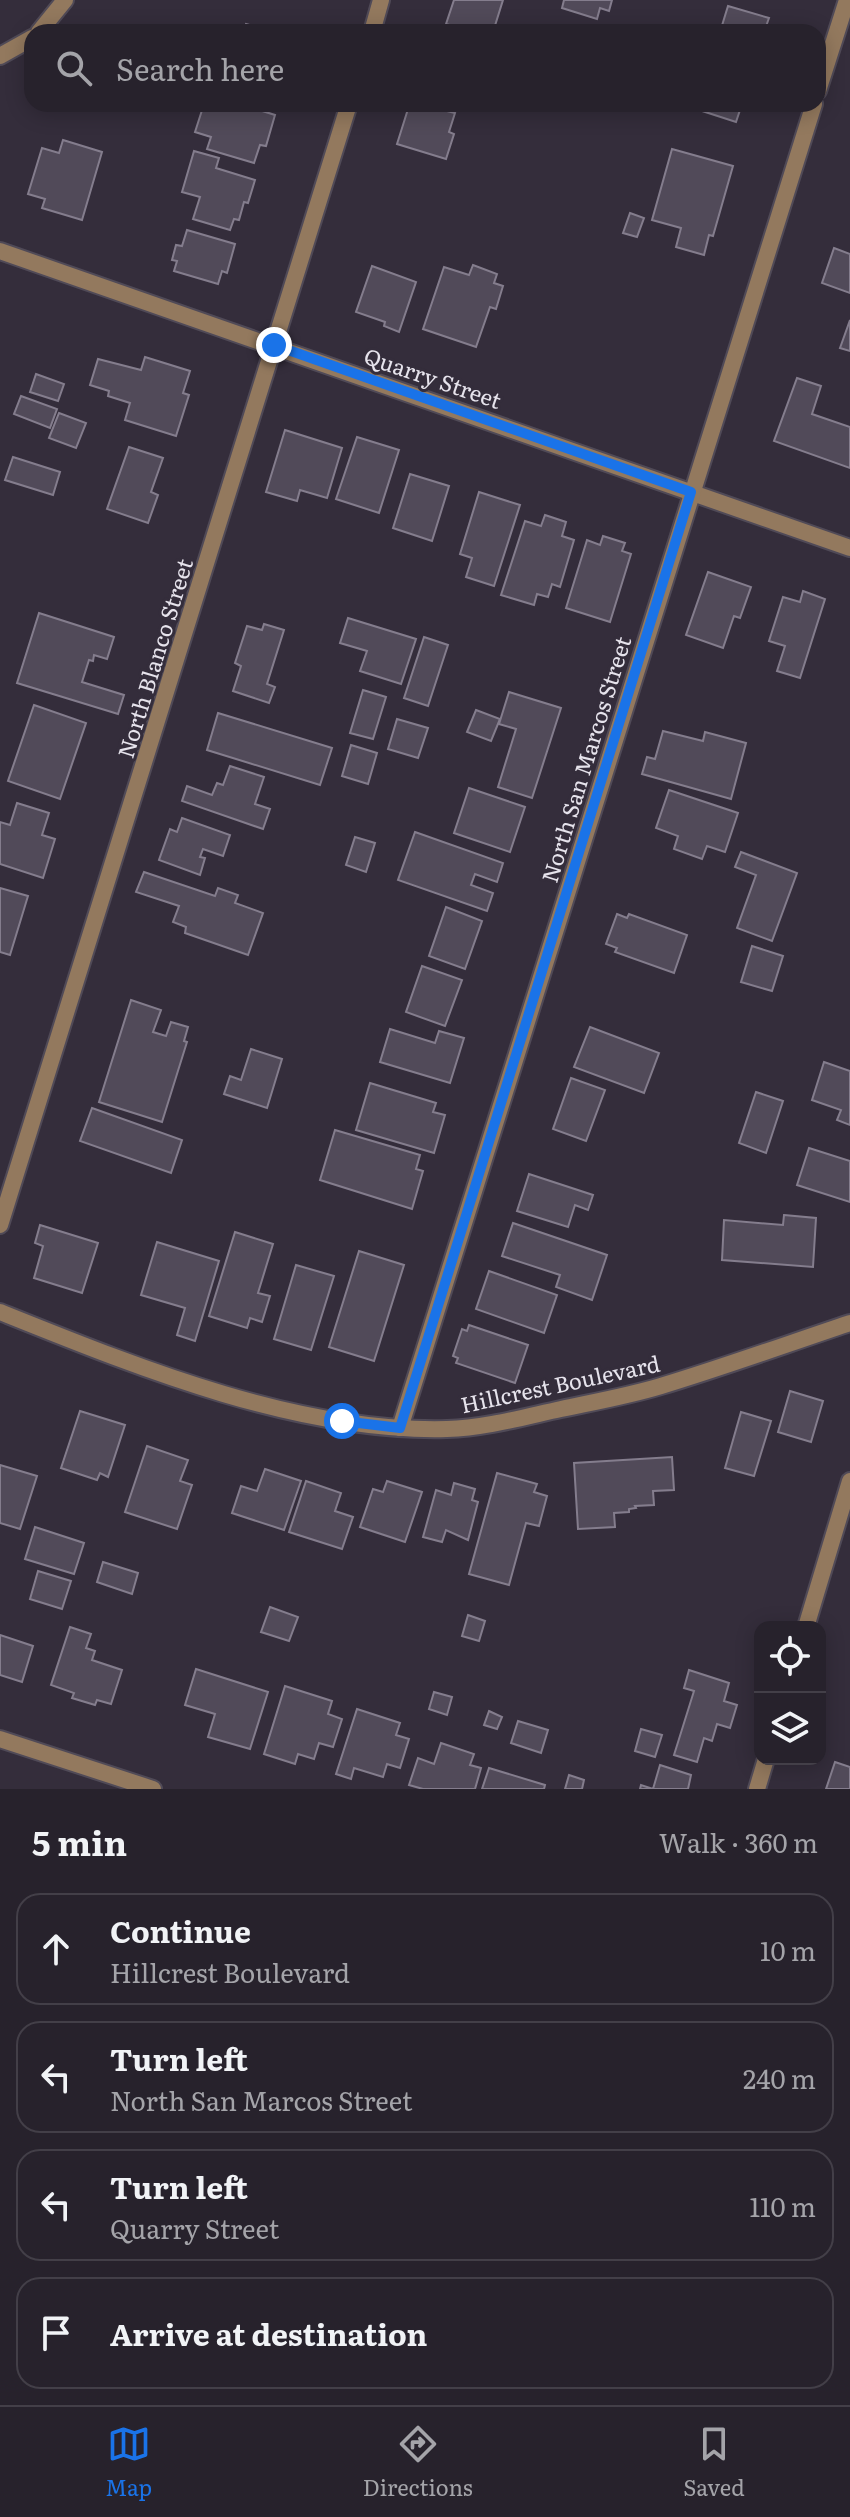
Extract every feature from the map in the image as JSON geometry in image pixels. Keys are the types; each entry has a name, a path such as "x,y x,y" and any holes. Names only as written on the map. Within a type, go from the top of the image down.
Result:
{"street":[{"path":"46,24 65,0"},
{"path":"374,24 381,0"},
{"path":"826,66 847,0"},
{"path":"0,56 24,42"},
{"name":"North Blanco Street","path":"0,1225 347,112"},
{"name":"North San Marcos Street","path":"400,1428 811,112"},
{"name":"Quarry Street","path":"0,251 850,548"},
{"name":"Hillcrest Boulevard","path":"0,1312 98,1352 263,1403 342,1421 400,1428 451,1429 520,1418 658,1387 850,1323"},
{"path":"808,1621 850,1481"},
{"path":"0,1739 153,1789"},
{"path":"757,1789 764,1765"}],"building":[{"path":"454,0 503,0 496,24 446,24"},
{"path":"564,0 612,0 609,11 600,8 597,19 562,8"},
{"path":"728,6 769,18 767,24 722,24"},
{"path":"201,112 265,112 275,115 266,146 260,145 254,163 207,149 211,137 195,132"},
{"path":"407,112 455,113 449,132 454,134 446,159 397,144"},
{"path":"705,112 739,112 736,122"},
{"path":"63,140 102,152 82,220 42,208 45,199 28,194 42,148 59,153"},
{"path":"672,149 733,166 713,236 709,235 704,255 676,247 681,228 652,220"},
{"path":"194,151 219,158 216,168 255,180 248,203 244,202 239,220 234,219 230,230 193,219 200,197 182,192"},
{"path":"630,213 644,218 637,237 623,233"},
{"path":"187,230 235,244 227,273 222,271 218,284 174,271 177,261 172,260 176,245 182,246"},
{"path":"834,248 850,254 850,293 822,283"},
{"path":"473,265 497,274 494,283 503,286 496,309 490,307 476,347 423,329 444,267 469,275"},
{"path":"372,266 416,282 399,332 384,326 385,322 356,312"},
{"path":"850,320 850,351 840,348"},
{"path":"145,357 190,371 183,393 189,395 176,436 125,420 130,403 108,396 109,391 90,385 98,359 141,370"},
{"path":"36,374 64,384 58,401 30,392"},
{"path":"797,378 821,386 812,414 850,427 850,468 774,441"},
{"path":"21,396 57,409 50,428 14,414"},
{"path":"59,413 86,423 76,448 49,438"},
{"path":"285,430 342,448 327,498 300,490 297,501 266,492"},
{"path":"357,437 399,450 379,513 336,499"},
{"path":"129,447 163,458 151,492 158,495 148,523 107,509"},
{"path":"13,457 60,472 53,495 5,480"},
{"path":"410,474 449,486 432,541 393,528"},
{"path":"479,492 520,505 494,586 466,577 472,558 460,554"},
{"path":"545,515 566,522 562,536 574,540 560,587 552,584 548,597 537,594 534,605 501,595 525,521 541,526"},
{"path":"603,536 625,543 622,551 631,554 610,622 566,608 587,540 600,545"},
{"path":"708,572 751,587 740,618 734,616 723,648 686,635"},
{"path":"803,591 825,599 800,678 777,671 785,646 769,641 783,597 800,602"},
{"path":"39,613 114,637 107,659 94,655 93,661 89,660 82,682 124,695 118,714 17,683"},
{"path":"348,618 416,639 401,684 360,671 367,651 340,643"},
{"path":"264,624 284,630 267,684 275,687 269,703 233,691 241,666 235,663 247,626 262,630"},
{"path":"424,637 448,645 428,706 404,698"},
{"path":"363,690 386,697 373,739 350,733"},
{"path":"509,692 561,708 532,798 498,787 516,729 499,724"},
{"path":"34,705 86,723 60,799 8,781"},
{"path":"476,710 500,719 491,741 467,732"},
{"path":"218,713 332,748 320,785 207,750"},
{"path":"397,719 428,728 418,758 388,749"},
{"path":"663,731 703,741 705,732 746,743 731,799 642,774 647,757 655,759"},
{"path":"351,745 377,753 368,784 342,776"},
{"path":"230,766 264,777 255,804 270,809 263,829 182,801 187,786 212,795 217,783 223,785"},
{"path":"469,788 525,807 510,852 454,833"},
{"path":"669,790 738,813 725,852 707,846 702,859 674,849 678,836 656,828"},
{"path":"17,803 49,813 42,835 55,839 43,878 0,864 0,822 10,825"},
{"path":"182,818 230,835 223,856 203,849 200,857 205,858 200,875 159,860 170,829 177,832"},
{"path":"415,832 503,863 497,882 475,874 471,885 493,893 487,911 398,880"},
{"path":"355,837 375,843 366,872 346,865"},
{"path":"741,852 797,873 772,941 737,928 756,875 735,867"},
{"path":"144,872 215,896 218,888 238,895 235,903 263,913 248,955 185,933 186,927 173,922 179,906 136,892"},
{"path":"0,888 28,896 10,955 0,952"},
{"path":"446,907 482,921 465,969 429,956"},
{"path":"617,914 627,918 629,914 687,935 674,973 615,952 617,948 606,944"},
{"path":"752,946 783,956 772,991 741,982"},
{"path":"422,966 462,980 445,1026 406,1012"},
{"path":"131,1000 161,1010 153,1032 166,1036 171,1022 188,1027 184,1041 187,1042 162,1122 99,1102"},
{"path":"590,1027 659,1053 644,1093 574,1067"},
{"path":"390,1029 435,1043 439,1031 464,1038 450,1083 380,1062"},
{"path":"251,1049 282,1059 267,1108 224,1094 230,1076 241,1080"},
{"path":"824,1062 850,1071 850,1125 837,1120 841,1110 812,1100"},
{"path":"571,1078 605,1090 586,1141 553,1129"},
{"path":"370,1083 436,1103 433,1112 445,1115 434,1153 356,1130"},
{"path":"756,1092 783,1101 766,1153 739,1143"},
{"path":"92,1108 182,1140 171,1173 80,1141"},
{"path":"335,1130 420,1155 416,1169 423,1171 412,1209 320,1180"},
{"path":"809,1148 850,1161 850,1202 797,1185"},
{"path":"529,1174 593,1195 588,1210 575,1205 568,1227 517,1211"},
{"path":"784,1215 816,1218 813,1267 722,1260 724,1220 783,1225"},
{"path":"513,1223 607,1255 592,1300 556,1287 560,1275 502,1256"},
{"path":"40,1225 98,1243 82,1293 34,1278 43,1246 35,1243"},
{"path":"235,1232 273,1244 258,1293 270,1296 262,1322 250,1318 247,1328 209,1316"},
{"path":"157,1242 219,1261 195,1341 177,1335 185,1308 141,1295"},
{"path":"359,1251 404,1265 374,1361 329,1347"},
{"path":"296,1265 334,1276 311,1350 274,1339"},
{"path":"489,1271 557,1295 544,1333 476,1309"},
{"path":"469,1325 528,1345 515,1383 456,1363 458,1358 453,1356 462,1329 467,1331"},
{"path":"790,1391 823,1401 811,1442 778,1432"},
{"path":"80,1411 125,1425 108,1477 100,1473 97,1480 61,1468"},
{"path":"741,1412 771,1421 754,1476 725,1468"},
{"path":"147,1446 188,1460 180,1481 192,1485 177,1529 125,1512"},
{"path":"672,1457 674,1490 653,1491 654,1505 635,1506 629,1512 614,1513 615,1527 578,1529 574,1463"},
{"path":"0,1465 37,1476 20,1529 0,1523"},
{"path":"265,1469 301,1481 284,1530 232,1513 241,1486 257,1491"},
{"path":"497,1473 537,1484 534,1492 547,1496 539,1526 526,1523 509,1585 469,1574"},
{"path":"306,1481 341,1493 335,1511 353,1517 342,1549 289,1532"},
{"path":"387,1481 422,1492 405,1542 360,1527 373,1489 383,1492"},
{"path":"454,1483 475,1489 472,1500 478,1502 468,1540 446,1530 442,1542 423,1537 436,1490 451,1495"},
{"path":"35,1527 84,1543 74,1574 25,1559"},
{"path":"103,1562 138,1573 132,1594 97,1582"},
{"path":"38,1571 71,1581 62,1609 30,1599"},
{"path":"270,1607 298,1617 289,1641 261,1632"},
{"path":"468,1615 485,1621 479,1641 462,1636"},
{"path":"70,1627 91,1634 86,1648 95,1651 92,1660 122,1670 111,1704 97,1700 95,1705 72,1698 74,1693 51,1685"},
{"path":"0,1635 33,1646 22,1682 0,1675"},
{"path":"196,1669 268,1692 250,1749 208,1737 215,1714 185,1705"},
{"path":"689,1670 729,1683 724,1701 737,1705 730,1728 717,1724 712,1741 704,1738 697,1762 674,1755 694,1691 684,1688"},
{"path":"285,1686 332,1701 328,1714 342,1719 333,1747 319,1743 314,1759 298,1754 295,1764 264,1754"},
{"path":"434,1692 452,1697 447,1715 429,1709"},
{"path":"357,1709 400,1723 396,1735 409,1739 400,1768 387,1764 383,1777 354,1768 351,1779 336,1774"},
{"path":"489,1711 502,1717 497,1729 484,1725"},
{"path":"518,1721 548,1730 541,1753 511,1743"},
{"path":"641,1729 662,1735 655,1757 635,1751"},
{"path":"441,1743 474,1754 470,1765 481,1768 475,1789 423,1789 409,1785 418,1758 434,1764"},
{"path":"835,1762 850,1767 850,1789 826,1789"},
{"path":"660,1765 691,1775 688,1789 653,1789"},
{"path":"489,1768 545,1785 544,1789 482,1789"},
{"path":"569,1775 584,1780 582,1789 565,1789"}],"route":[{"path":"274,345 691,492 400,1428 342,1421"}]}
